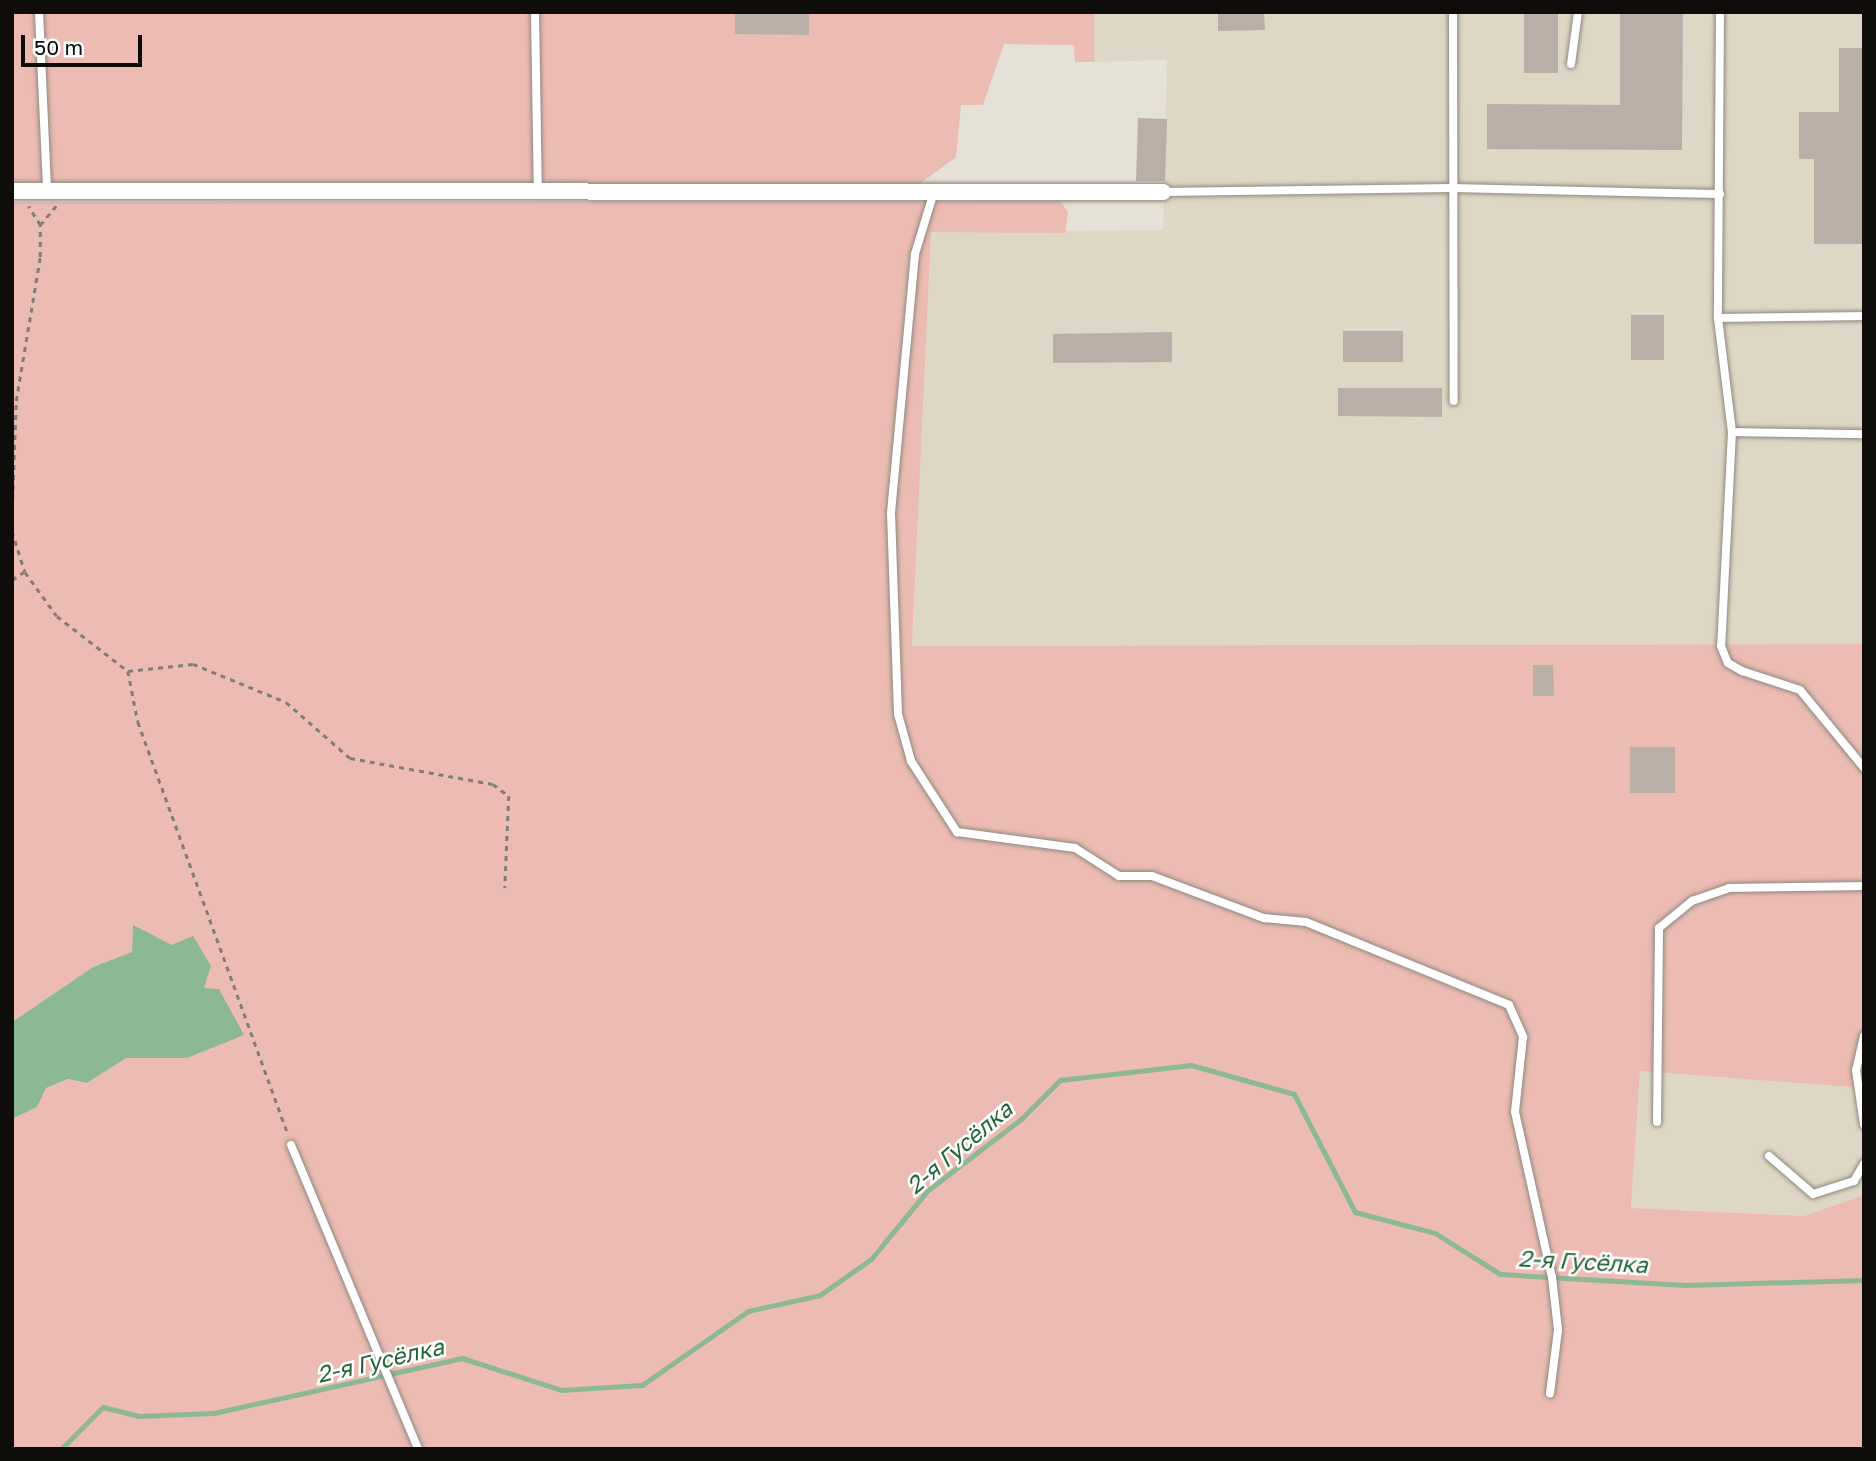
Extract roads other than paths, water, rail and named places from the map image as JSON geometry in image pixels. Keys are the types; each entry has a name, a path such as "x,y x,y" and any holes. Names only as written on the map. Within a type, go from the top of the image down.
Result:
{"street":[{"path":"16,191 933,195 1163,192"}],"lane":[{"path":"39,12 53,191"},
{"path":"535,12 538,194"},
{"path":"1453,12 1454,401"},
{"path":"1571,64 1578,12"},
{"path":"1720,12 1718,318 1732,432 1725,654 1742,671 1800,690 1864,768"},
{"path":"1163,192 1452,188 1720,194"},
{"path":"933,195 915,254 891,513 898,714 911,761 957,832 1075,848 1118,876 1152,876 1264,918 1306,922 1509,1006 1523,1037 1515,1112 1552,1277 1558,1330 1550,1393"},
{"path":"1718,318 1864,316"},
{"path":"1732,432 1864,434"},
{"path":"1657,1122 1659,928 1692,901 1729,888 1864,886"},
{"path":"1864,1036 1856,1070 1864,1124"},
{"path":"291,1144 418,1449"},
{"path":"1769,1156 1813,1194 1854,1181 1864,1164"}],"waterway":[{"name":"2-я Гусёлка","path":"61,1449 103,1407 139,1416 214,1413 462,1358 561,1390 642,1385 748,1311 820,1295 871,1259 927,1191 1022,1118 1060,1080 1191,1065 1294,1094 1355,1212 1435,1233 1500,1274 1685,1285 1864,1280"}]}
